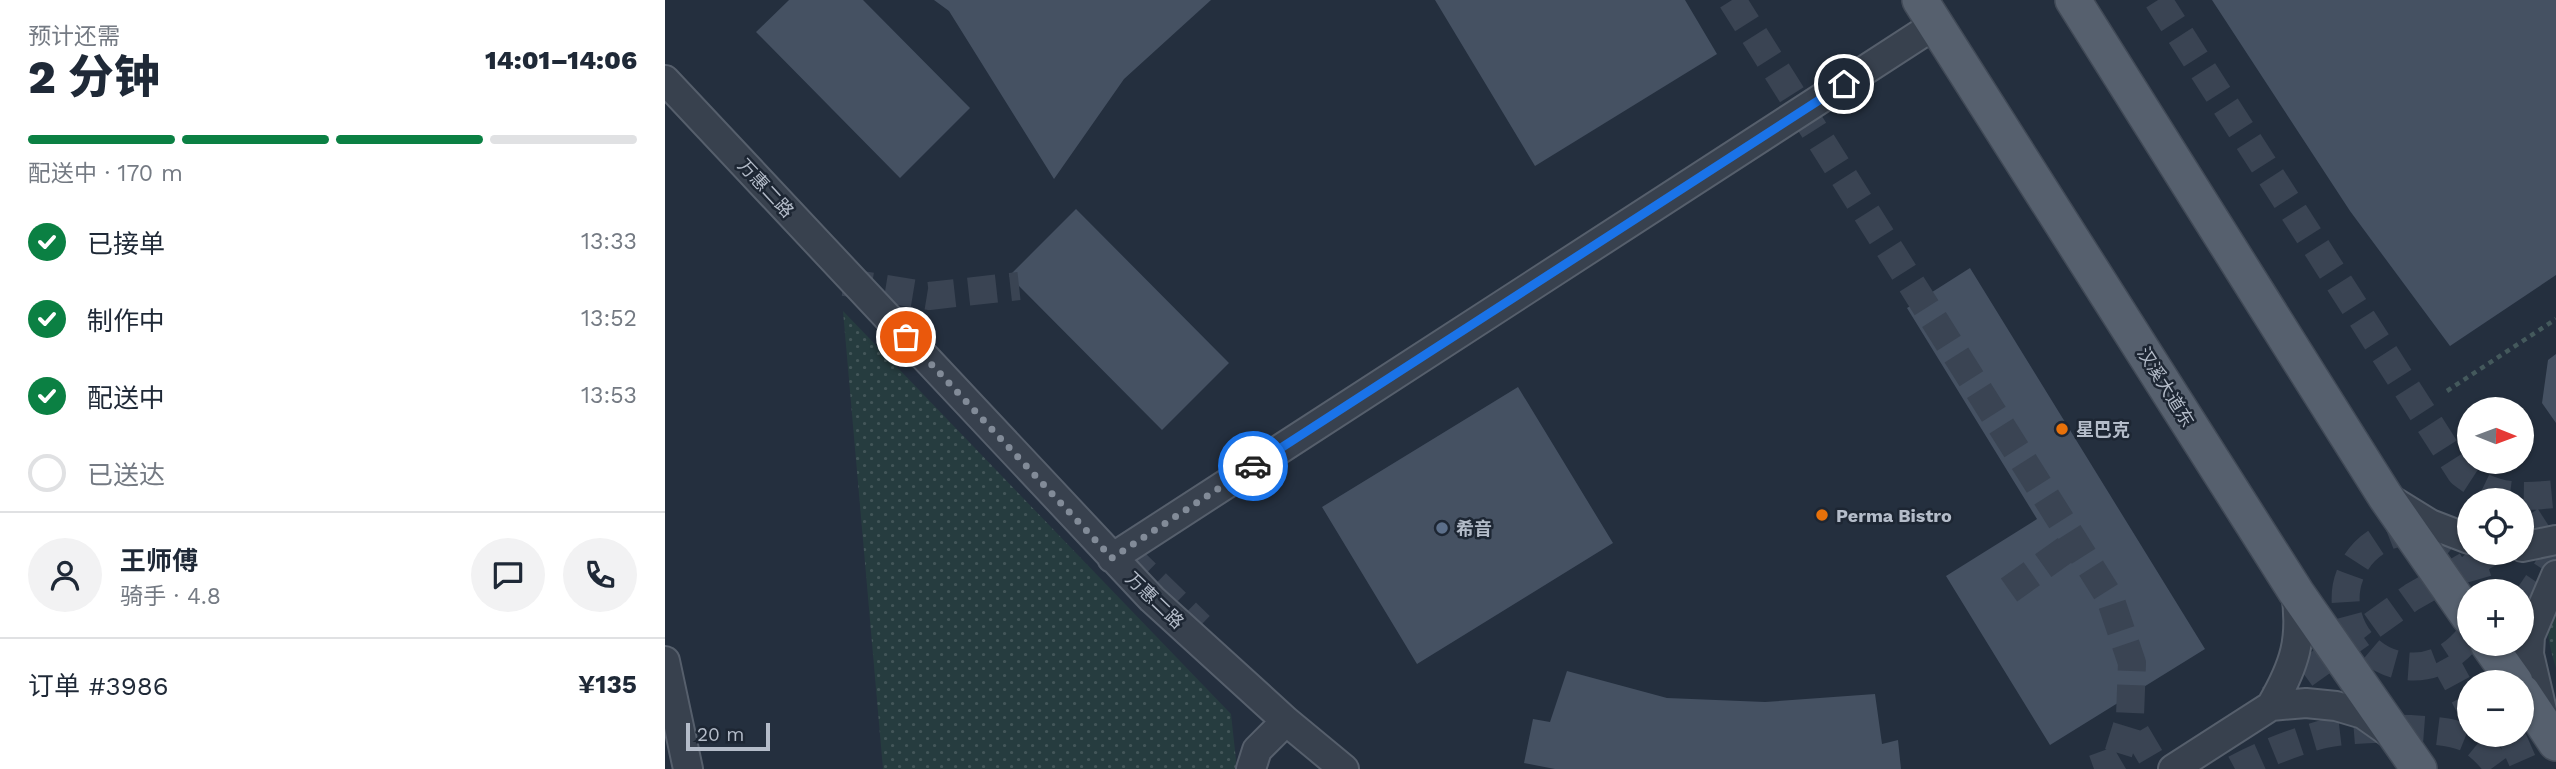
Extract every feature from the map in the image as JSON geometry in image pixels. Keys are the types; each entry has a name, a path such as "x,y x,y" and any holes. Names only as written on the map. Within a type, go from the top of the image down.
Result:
{"main road":[{"path":"2073,0 2385,496 2457,600"},
{"name":"汉溪大道东","path":"1928,12 2296,592 2419,769"},
{"path":"2534,709 2551,734"}],"street":[{"path":"1112,558 1928,12"},
{"name":"万惠二路","path":"665,80 1152,599 1286,721 1344,769"},
{"path":"2385,496 2430,524 2457,534"},
{"path":"2534,545 2556,540"},
{"path":"2551,734 2529,654 2530,636 2556,575"},
{"path":"2173,769 2271,706 2286,680 2296,649 2300,621 2296,592"},
{"path":"665,661 688,769"},
{"path":"2271,706 2306,703 2336,706 2363,714 2399,739"},
{"path":"1251,769 1257,750 1286,721"}],"path":[{"path":"2447,391 2556,319"}],"green space":[{"path":"843,311 1231,714 1237,769 883,769"},
{"path":"2556,590 2556,668 2550,648 2548,619"}],"building":[{"path":"789,0 863,0 970,108 900,178 756,32"},
{"path":"934,0 1211,0 1124,79 1054,179 949,11"},
{"path":"1435,0 1685,0 1717,54 1535,166"},
{"path":"2212,0 2556,0 2556,275 2450,346 2350,211"},
{"path":"1076,209 1229,363 1162,430 1009,276"},
{"path":"1970,268 2205,649 2050,745 1946,576 2037,519 1907,308"},
{"path":"2556,354 2556,423 2542,403 2548,360"},
{"path":"1518,387 1613,543 1417,664 1322,507"},
{"path":"1567,671 1667,698 1765,702 1875,694 1882,744 1898,740 1901,769 1555,769 1524,763 1533,719 1550,722"}],"tunnel":[{"path":"1732,0 2110,598 2132,663 2130,716 2116,761"},
{"path":"2158,0 2461,473 2495,492 2517,496 2556,494"},
{"path":"844,282 929,296 1019,286"},
{"path":"2534,528 2556,514"},
{"path":"2457,650 2429,665 2399,665 2385,660 2362,643 2354,631 2346,604 2346,589 2357,561 2366,550 2378,541 2405,532 2419,531 2447,540 2470,562 2477,579"},
{"path":"2009,590 2075,543"},
{"path":"1126,554 1200,626"},
{"path":"2534,588 2556,556"},
{"path":"2270,699 2412,597 2468,565"},
{"path":"2444,659 2457,683"},
{"path":"2235,769 2320,735 2352,730 2396,729 2439,731 2469,739 2486,752 2499,769"},
{"path":"2094,769 2116,761 2155,738"},
{"path":"2516,747 2526,769"}],"way so far":[{"path":"906,337 1112,558 1253,466"}],"place":[{"name":"星巴克","path":"2062,429"},
{"name":"Perma Bistro","path":"1822,515"},
{"name":"希音","path":"1442,528"}],"route":[{"path":"1253,466 1844,84"}]}
